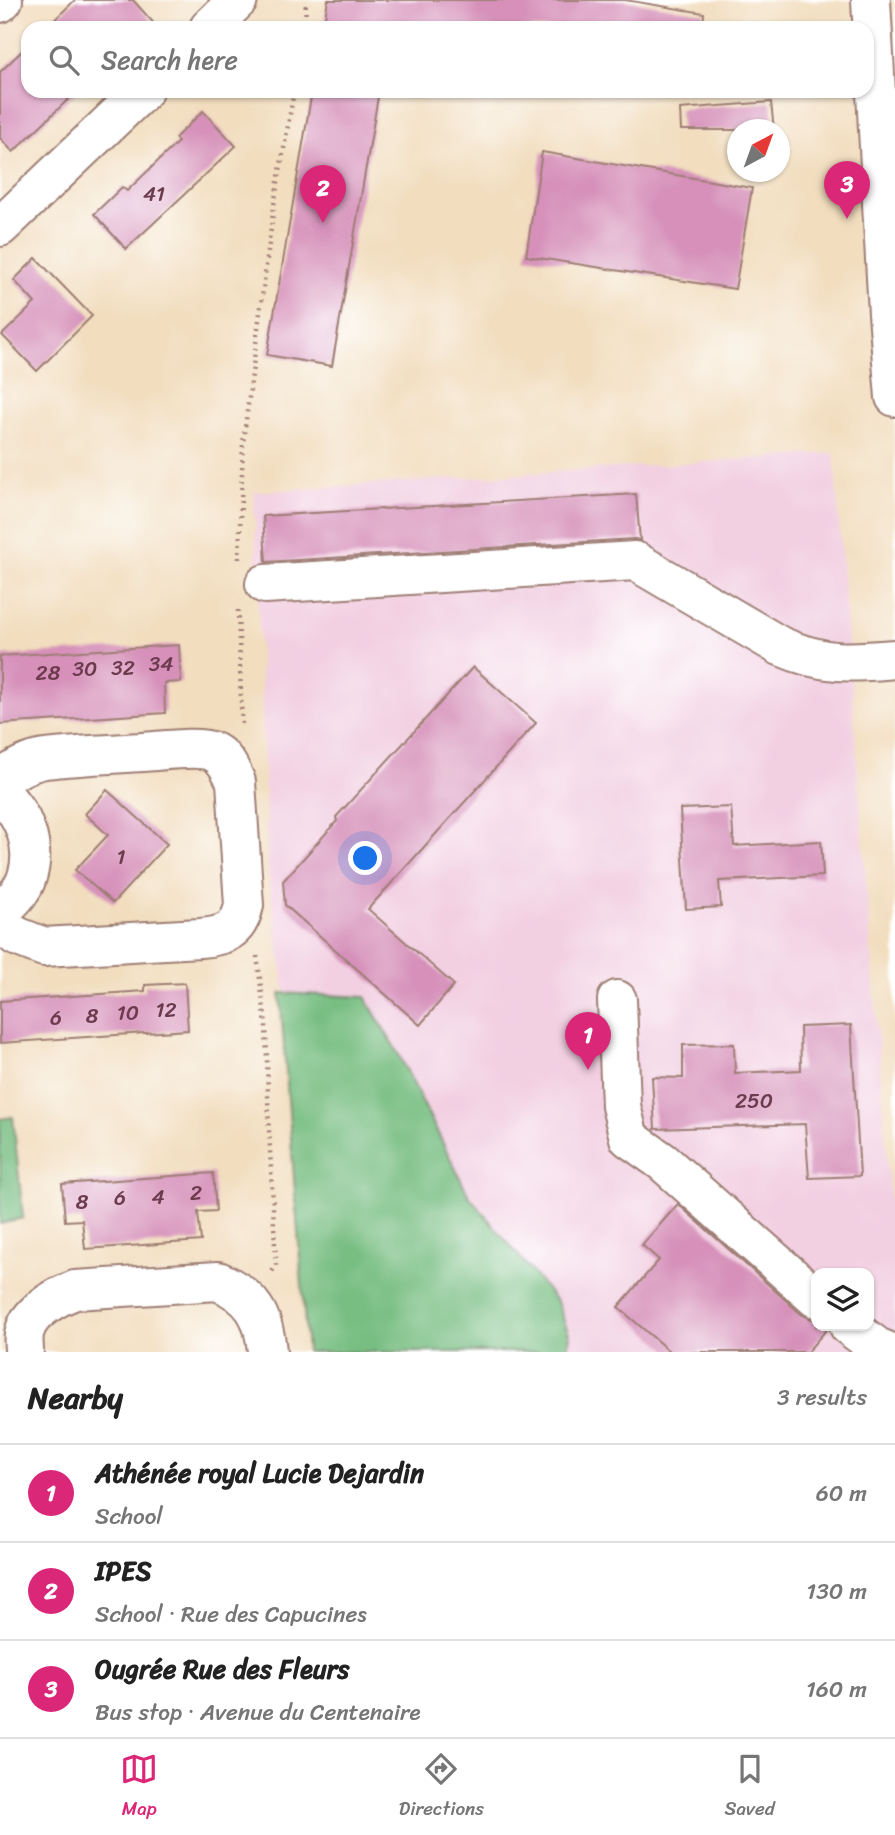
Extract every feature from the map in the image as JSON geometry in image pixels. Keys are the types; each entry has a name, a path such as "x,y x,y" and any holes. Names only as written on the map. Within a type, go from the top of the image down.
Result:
{"street":[{"path":"216,21 237,0"},
{"path":"871,0 872,21"},
{"path":"874,53 894,377"},
{"path":"0,227 136,98"},
{"path":"247,584 635,561 780,646 799,654 843,663 895,659"},
{"path":"0,784 5,777 34,761 178,750 204,749 215,752 230,768 236,782 244,905 238,923 216,937 44,947 16,936 0,923"},
{"path":"0,792 13,804 23,820 31,850 27,878 19,892 0,912"},
{"path":"617,1000 621,1106 629,1138 663,1162 811,1294"},
{"path":"24,1352 23,1336 27,1324 48,1304 75,1290 218,1281 231,1287 255,1308 262,1321 267,1352"},
{"path":"856,1331 877,1347 889,1352"}],"path":[{"path":"305,21 306,0"},
{"path":"222,758 239,745 242,731 247,584 243,443 274,205 293,98"},
{"path":"238,923 255,947 266,1025 276,1264 271,1274 246,1298"}],"shaded area":[{"path":"834,453 895,1266 895,1352 337,1352 268,874 254,492"}],"green space":[{"path":"280,993 365,997 399,1055 469,1196 557,1302 570,1337 566,1352 307,1352"},
{"path":"13,1117 23,1218 0,1224 0,1119"}],"building":[{"path":"75,0 133,0 152,21 53,21"},
{"path":"328,0 625,0 704,13 703,21 324,21"},
{"path":"21,52 21,98 70,98 13,152 0,138 0,72"},
{"path":"311,98 378,98 332,366 267,355"},
{"path":"771,102 773,119 727,119 727,130 681,130 680,109"},
{"path":"203,111 236,146 126,249 94,214 122,187 127,191 178,142 175,138"},
{"path":"542,152 752,188 735,289 526,256"},
{"path":"36,258 92,316 37,371 2,335 35,303 14,280"},
{"path":"636,494 640,540 266,562 263,516"},
{"path":"179,645 181,682 164,683 165,713 0,724 0,656"},
{"path":"473,667 536,723 368,909 454,985 420,1025 285,905 283,881 337,821 336,817"},
{"path":"107,790 167,844 113,903 75,870 108,835 85,814"},
{"path":"731,807 734,846 821,841 823,876 719,881 721,907 686,909 680,809"},
{"path":"185,983 188,1030 0,1043 0,1001 145,991 145,985"},
{"path":"851,1025 860,1176 809,1178 805,1124 655,1129 652,1077 683,1078 683,1045 734,1044 735,1073 801,1070 800,1027"},
{"path":"213,1173 216,1211 198,1212 201,1241 85,1249 82,1220 65,1221 62,1184"},
{"path":"678,1204 801,1314 811,1319 811,1331 825,1331 807,1352 670,1352 618,1307 659,1260 642,1245"}],"place":[{"name":"Ougrée Rue des Fleurs","path":"847,219"},
{"name":"IPES","path":"323,223"},
{"name":"Athénée royal Lucie Dejardin","path":"588,1070"}]}
